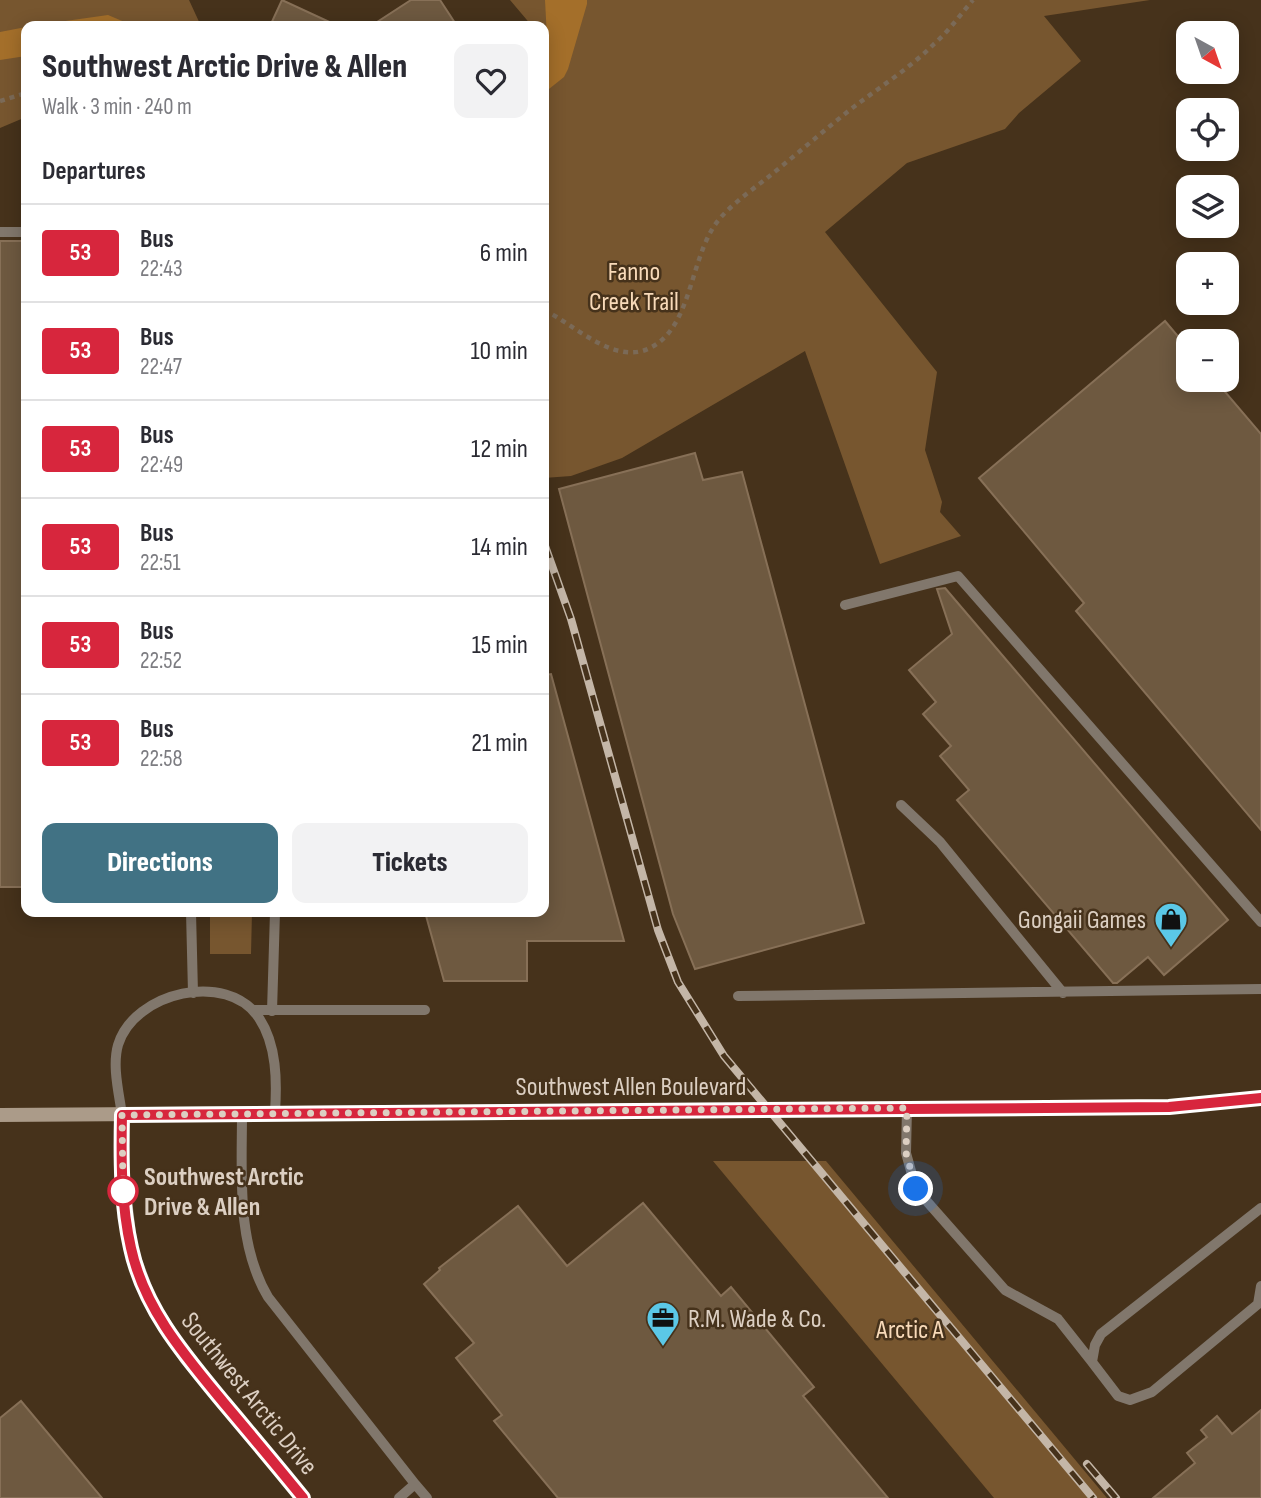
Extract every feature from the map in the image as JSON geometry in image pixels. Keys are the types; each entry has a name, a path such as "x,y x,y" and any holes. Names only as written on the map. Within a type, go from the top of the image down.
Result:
{"main road":[{"name":"Southwest Allen Boulevard","path":"0,1115 1169,1107 1261,1098"}],"street":[{"name":"Southwest Arctic Drive","path":"122,1115 121,1167 125,1207 131,1250 141,1281 162,1323 186,1357 303,1498"}],"lane":[{"path":"0,232 21,232"},
{"path":"845,605 958,576 1261,922"},
{"path":"901,805 940,842 1063,993"},
{"path":"191,917 193,993"},
{"path":"272,1011 275,917"},
{"path":"738,996 1261,989"},
{"path":"122,1115 116,1066 117,1048 122,1034 132,1019 146,1007 164,998 193,993 226,994 238,998 260,1019 272,1052 276,1086 275,1112"},
{"path":"253,1010 425,1010"},
{"path":"907,1108 906,1153 916,1189 1005,1290 1058,1319 1118,1396 1130,1400 1152,1392 1258,1304 1261,1286"},
{"path":"242,1113 242,1172 248,1251 258,1281 428,1498"},
{"path":"1092,1362 1095,1345 1101,1334 1261,1208"},
{"path":"399,1498 415,1484"}],"path":[{"path":"549,313 599,343 616,349 635,352 649,349 660,341 678,319 707,239 723,214 920,57 949,29 971,2"},
{"path":"0,102 21,95"}],"green space":[{"path":"0,0 189,0 199,21 21,21 21,119 0,128"},
{"name":"Fanno Creek Trail","path":"510,0 1150,0 1044,16 1081,61 1019,113 1005,129 907,163 825,232 937,372 925,450 942,502 940,512 961,536 880,564 805,351 622,458 571,476 549,478 549,65 557,56 549,47 549,21 528,21"},
{"path":"210,917 252,917 251,954 210,954"},
{"name":"Arctic A","path":"713,1161 826,1161 1107,1498 994,1498"}],"shaded area":[{"path":"545,0 587,0 568,69 564,77 549,89 549,21 546,21"},
{"path":"108,15 122,21 65,21"},
{"path":"21,28 21,57 0,60 0,32"}],"building":[{"path":"282,0 327,21 272,21"},
{"path":"411,0 440,0 454,21 379,21"},
{"path":"0,241 21,241 21,887 0,887"},
{"path":"1165,321 1176,334 1176,392 1225,392 1261,434 1261,830 1076,611 1084,603 979,478"},
{"path":"695,453 703,480 742,472 864,923 695,969 673,914 559,489"},
{"path":"945,588 1228,920 1164,975 1148,957 1117,983 1113,983 957,800 969,790 940,756 951,746 923,714 936,702 909,670 952,634 937,589"},
{"path":"549,674 624,941 527,941 527,981 444,981 426,917 549,917"},
{"path":"643,1203 721,1296 731,1287 814,1387 803,1396 888,1498 558,1498 494,1421 502,1415 456,1358 474,1343 424,1284 439,1268 518,1206 567,1266"},
{"path":"21,1401 102,1498 0,1498 0,1418"},
{"path":"1261,1410 1261,1498 1153,1498 1195,1463 1187,1453 1207,1437 1201,1430 1217,1416 1232,1434"}],"railway":[{"path":"549,557 571,619 658,930 678,982 724,1056 1093,1498"},
{"path":"1087,1464 1116,1498"}],"bus line":[{"name":"53","path":"303,1498 186,1357 162,1323 141,1281 131,1250 125,1207 121,1167 122,1115 1169,1107 1261,1098"}],"place":[{"name":"Gongaii Games","path":"1171,949"},
{"name":"Southwest Arctic Drive & Allen","path":"123,1191"},
{"name":"R.M. Wade & Co.","path":"663,1348"}],"route":[{"path":"123,1191 122,1115 907,1108 906,1153 916,1189"}]}
